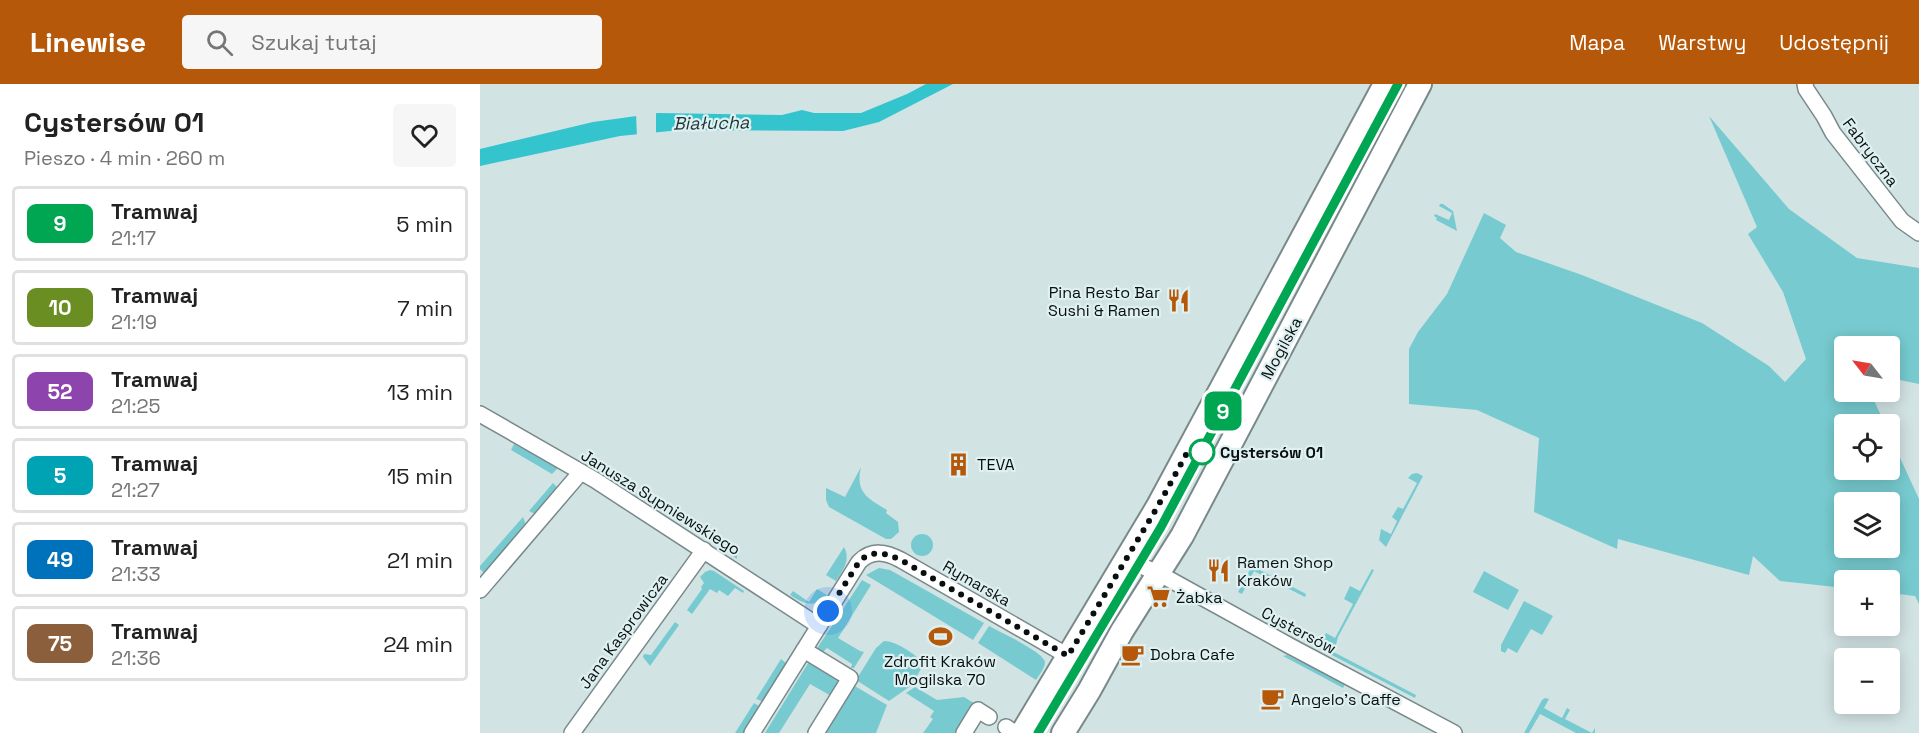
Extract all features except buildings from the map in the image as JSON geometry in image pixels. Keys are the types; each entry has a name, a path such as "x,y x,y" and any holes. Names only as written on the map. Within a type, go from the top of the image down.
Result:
{"main road":[{"name":"Mogilska","path":"1014,731 1068,656 1192,444 1385,84"},
{"name":"Mogilska","path":"1063,733 1182,536 1420,84"}],"street":[{"name":"Fabryczna","path":"1805,84 1833,133 1902,221 1919,233"},
{"name":"Janusza Supniewskiego","path":"480,414 581,472 819,626"},
{"path":"480,590 581,472"},
{"name":"Jana Kasprowicza","path":"572,733 704,550"},
{"name":"Rymarska","path":"819,626 859,562 866,556 877,552 901,560 1068,656"},
{"name":"Cystersów","path":"1126,558 1158,573 1454,733"},
{"path":"752,733 819,626"},
{"path":"804,650 850,678 816,733"},
{"path":"964,733 978,710 988,717"}],"shaded area":[{"path":"1709,116 1789,209 1857,258 1919,268 1919,384 1900,380 1900,336 1834,336 1834,402 1875,402 1880,414 1834,414 1834,480 1900,480 1900,458 1919,499 1919,604 1915,596 1900,594 1900,570 1834,570 1834,587 1780,581 1753,556 1749,575 1618,539 1617,549 1534,512 1539,438 1477,410 1409,404 1409,349 1418,332 1447,294 1484,213 1506,225 1500,238 1516,252 1582,275 1702,323 1769,366 1785,382 1806,359 1783,292 1748,234 1757,227"},
{"path":"1440,204 1453,211 1457,231 1436,220 1435,214 1449,220 1452,213 1439,206"},
{"path":"514,444 558,468 552,474 511,450"},
{"path":"861,467 860,483 865,494 887,510 886,513 898,522 899,532 891,539 886,539 829,507 826,500 826,488 845,497"},
{"path":"1417,473 1423,476 1386,547 1379,540 1381,529 1391,534 1397,521 1392,517 1398,507 1403,509 1417,483 1408,478"},
{"path":"553,483 558,488 535,514 529,511"},
{"path":"679,515 737,555 737,559 679,519"},
{"path":"523,517 526,525 484,573 480,566"},
{"path":"922,534 930,537 933,545 930,553 922,556 914,553 911,545 914,537"},
{"path":"844,547 846,561 836,581 826,575"},
{"path":"1252,566 1306,594 1305,597 1254,571 1242,594 1238,592"},
{"path":"879,568 890,570 984,623 973,640 866,575"},
{"path":"1372,569 1374,570 1338,637 1335,648 1322,641 1326,633 1335,638 1353,604 1344,599 1350,586 1360,591"},
{"path":"710,570 744,591 743,593 735,588 728,596 719,590 717,593 710,589 692,614 687,610 702,589 704,583 700,577"},
{"path":"1484,571 1519,590 1508,610 1473,592"},
{"path":"862,580 871,585 838,638 864,652 854,668 851,668 852,664 827,648 820,655 816,650"},
{"path":"817,589 827,595 814,604 805,603 790,595 793,591 809,602"},
{"path":"1524,601 1553,616 1542,635 1531,629 1517,653 1508,648 1505,653 1501,651 1501,645"},
{"path":"675,622 679,625 650,666 643,657 644,654 651,655"},
{"path":"989,626 1043,658 1045,664 1036,680 978,643"},
{"path":"884,641 906,649 923,665 912,685 889,701 856,680 876,648"},
{"path":"1322,646 1416,695 1415,698 1322,650"},
{"path":"1287,655 1345,684 1343,688 1283,656"},
{"path":"781,659 787,665 764,702 756,699"},
{"path":"810,660 840,680 833,697 810,684 779,733 765,733"},
{"path":"853,685 887,705 876,733 824,733"},
{"path":"915,687 937,700 964,697 977,705 959,733 923,733 933,719 930,717 934,711 906,693"},
{"path":"1545,698 1549,699 1544,708 1562,718 1567,708 1570,710 1565,719 1592,733 1576,733 1540,714 1529,733 1524,733"},
{"path":"754,703 760,709 745,733 735,733"}],"water":[{"name":"Białucha","path":"926,84 953,84 879,122 843,131 680,130 620,136 480,166 480,149 593,122 658,113 782,115 802,110 814,113 861,113"}],"pier":[{"path":"656,111 656,136 637,138 636,113"}],"tram line":[{"path":"1038,733 1161,527 1398,84"},
{"name":"9","path":"1038,733 1161,527 1398,84"}],"place":[{"name":"Pina Resto Bar Sushi & Ramen","path":"1178,301"},
{"name":"Cystersów 01","path":"1202,452"},
{"name":"TEVA","path":"959,464"},
{"name":"Ramen Shop Kraków","path":"1219,571"},
{"name":"Żabka","path":"1158,597"},
{"name":"Zdrofit Kraków Mogilska 70","path":"940,636"},
{"name":"Dobra Cafe","path":"1132,654"},
{"name":"Angelo's Caffe","path":"1273,699"}],"route":[{"path":"828,611 859,562 866,556 877,552 901,560 1068,656 1158,506 1188,451 1202,452"}]}
